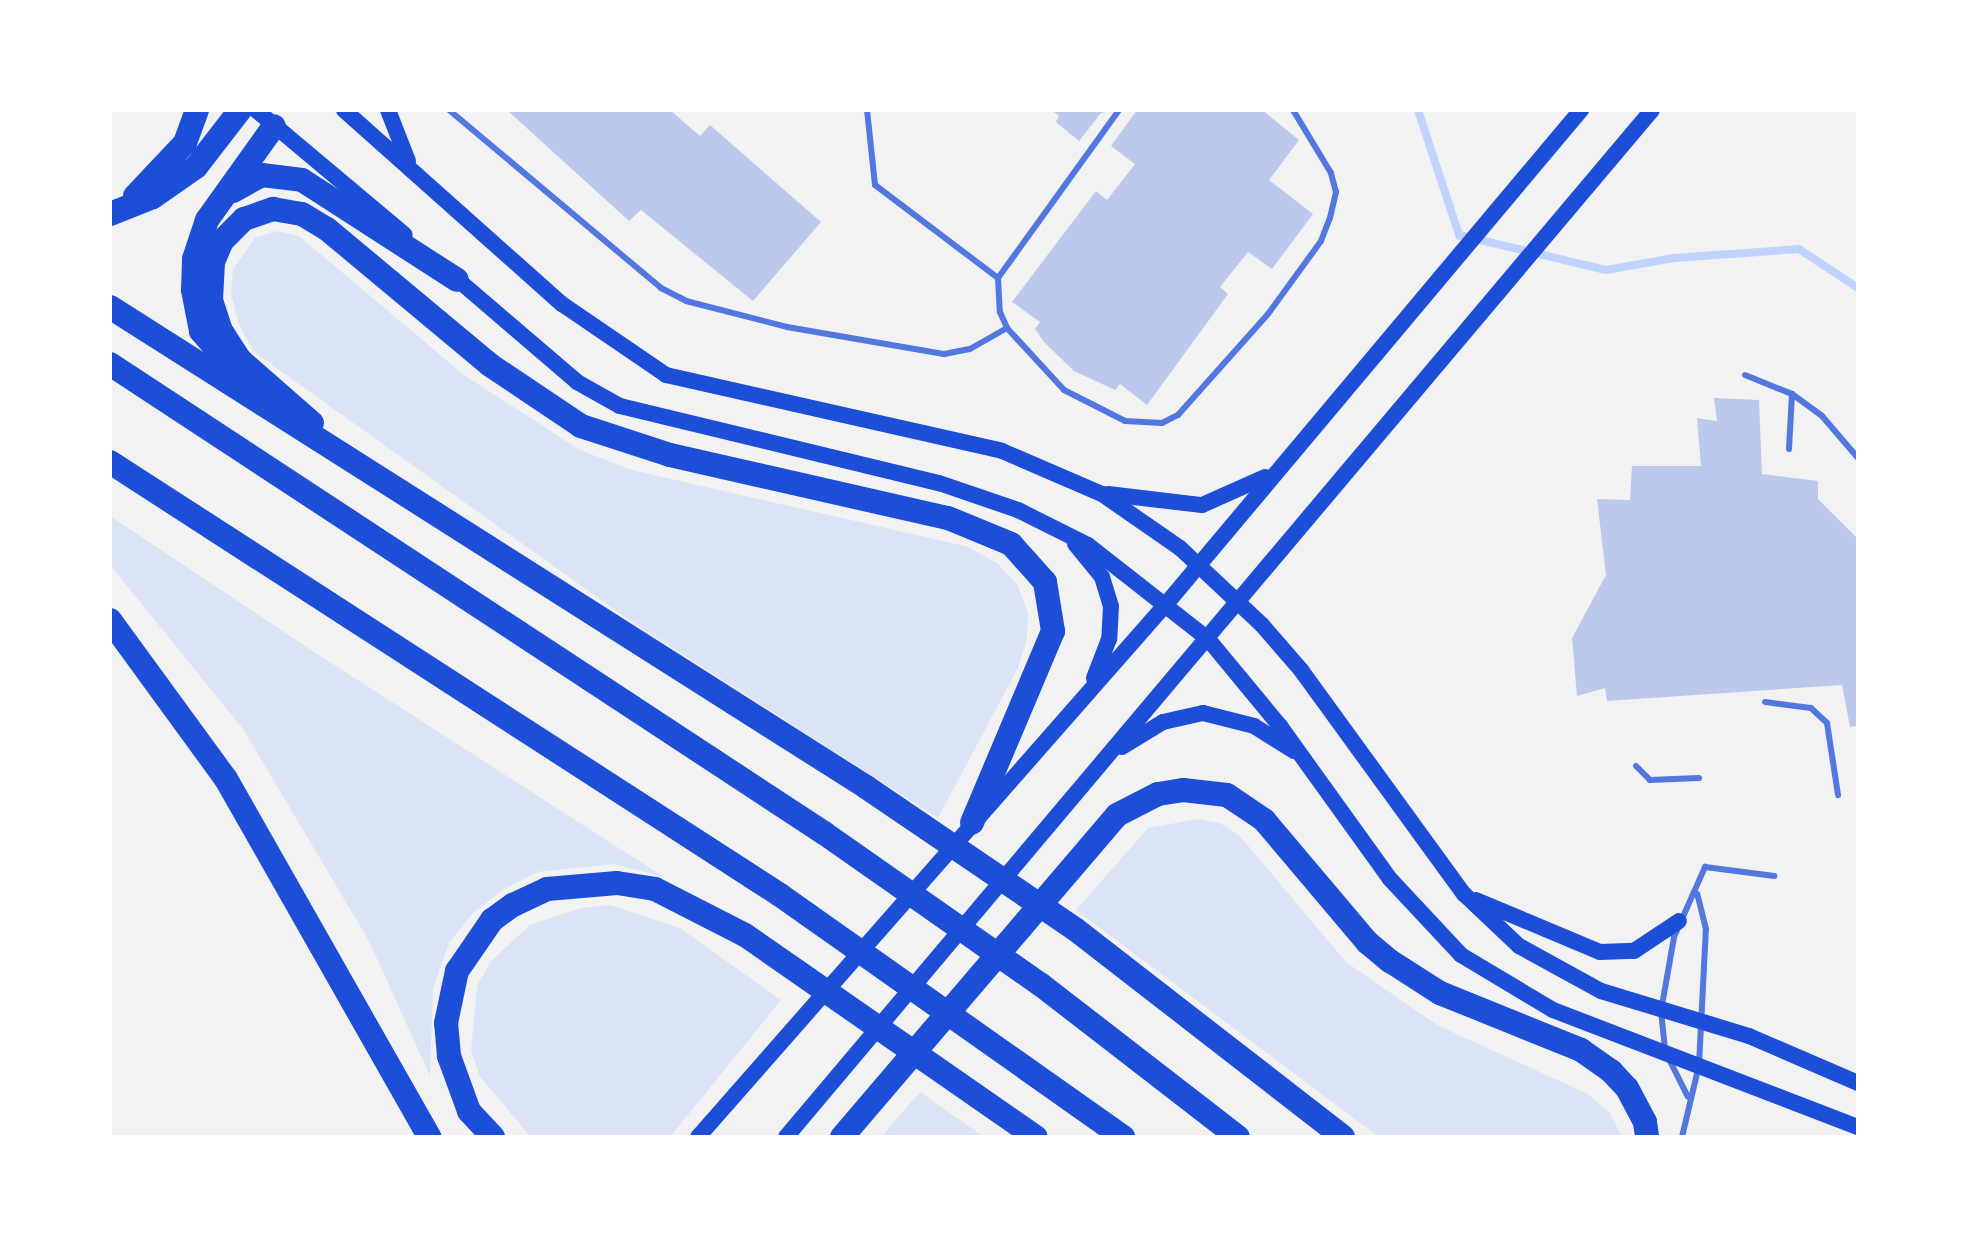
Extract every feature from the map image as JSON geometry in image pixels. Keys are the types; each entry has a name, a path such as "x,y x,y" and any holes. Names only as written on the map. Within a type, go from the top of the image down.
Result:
{"highway":[{"path":"114,213 179,152 197,110"},
{"path":"114,213 153,197 196,167 240,110"},
{"path":"265,118 214,210 194,259 193,290 201,331 227,365 319,429"},
{"path":"214,210 253,178 302,180 457,280"},
{"path":"366,470 240,360 213,308 210,277 218,247 238,224 266,210 295,211 327,229 500,373 581,426 670,455 948,518 1011,544 1045,582 1053,631 972,823"},
{"path":"110,307 866,787 1075,929 1343,1137"},
{"path":"110,364 824,833 1040,984 1238,1137"},
{"path":"110,462 780,895 991,1039 1123,1137"},
{"path":"110,620 226,779 429,1137"},
{"path":"842,1137 1117,815 1158,794 1183,790 1227,795 1264,820 1367,942 1390,961 1440,993 1581,1050 1611,1071 1627,1088 1645,1122 1647,1137"},
{"path":"493,1137 469,1111 457,1086 446,1023 457,971 492,920 547,889 617,883 655,889 745,935 1036,1137"},
{"path":"381,1056 412,1137"}],"main road":[{"path":"344,110 580,319 666,375 1002,451 1102,494 1199,565 1301,670 1464,894 1519,946 1559,971 1661,1011 1749,1036 1858,1083"},
{"path":"388,110 412,169"},
{"path":"698,1137 1167,603 1581,110"},
{"path":"786,1137 1652,110"},
{"path":"265,118 577,382 620,406 939,483 1063,532 1167,603 1208,639 1303,756 1390,879 1461,955 1495,980 1553,1010 1858,1127"},
{"path":"1102,494 1202,505 1235,495 1276,470"},
{"path":"1063,532 1096,568 1111,606 1109,639 1089,691"},
{"path":"1104,759 1163,722 1203,713 1254,726 1303,756"},
{"path":"1464,894 1561,940 1600,952 1634,951 1679,921"}],"lane":[{"path":"449,110 661,288 686,301 787,327 944,354 970,349 1007,328"},
{"path":"867,110 875,185 998,278"},
{"path":"1119,110 998,278 1000,312 1007,328 1045,374 1096,410 1148,424 1178,415 1268,314 1321,241 1336,192 1331,173 1293,110"},
{"path":"1745,375 1792,394 1822,416 1858,458"},
{"path":"1789,449 1792,394"},
{"path":"1765,702 1811,708 1827,723 1838,795"},
{"path":"1636,766 1650,780 1699,778"},
{"path":"1688,1097 1666,1053 1661,1011 1679,921 1697,894 1705,867 1774,876"},
{"path":"1682,1137 1688,1097 1699,1065 1698,1023 1706,929 1697,894"}],"shaded area":[{"path":"277,231 299,236 464,375 580,450 632,470 969,547 998,564 1017,584 1028,613 1027,639 1018,668 938,818 629,620 254,352 239,325 231,293 233,269 255,238"},
{"path":"110,516 664,877 614,864 537,872 504,889 471,915 449,943 433,988 430,1076 369,941 243,729 110,565"},
{"path":"1198,819 1220,823 1240,836 1346,962 1437,1025 1588,1094 1610,1113 1622,1137 1379,1137 1076,910 1148,828"},
{"path":"610,905 680,928 781,1000 670,1137 531,1137 480,1077 471,1050 477,986 491,961 530,925 581,908"},
{"path":"920,1092 984,1137 881,1137"}],"building":[{"path":"507,110 670,110 700,136 710,125 821,222 753,301 641,210 629,221"},
{"path":"1051,110 1109,111 1101,113 1079,141 1056,122 1059,116"},
{"path":"1137,110 1262,110 1299,140 1269,180 1313,214 1272,269 1248,252 1220,287 1228,294 1147,405 1120,384 1115,390 1074,371 1044,342 1035,329 1040,322 1012,302 1096,191 1107,200 1135,164 1111,146"},
{"path":"1714,398 1759,400 1762,474 1818,481 1818,499 1858,539 1858,726 1850,727 1842,685 1607,701 1605,688 1577,696 1572,638 1606,575 1597,499 1630,500 1632,466 1701,466 1697,418 1717,421"}],"waterway":[{"path":"1418,110 1459,235 1606,270 1674,258 1799,249 1858,288"}]}
